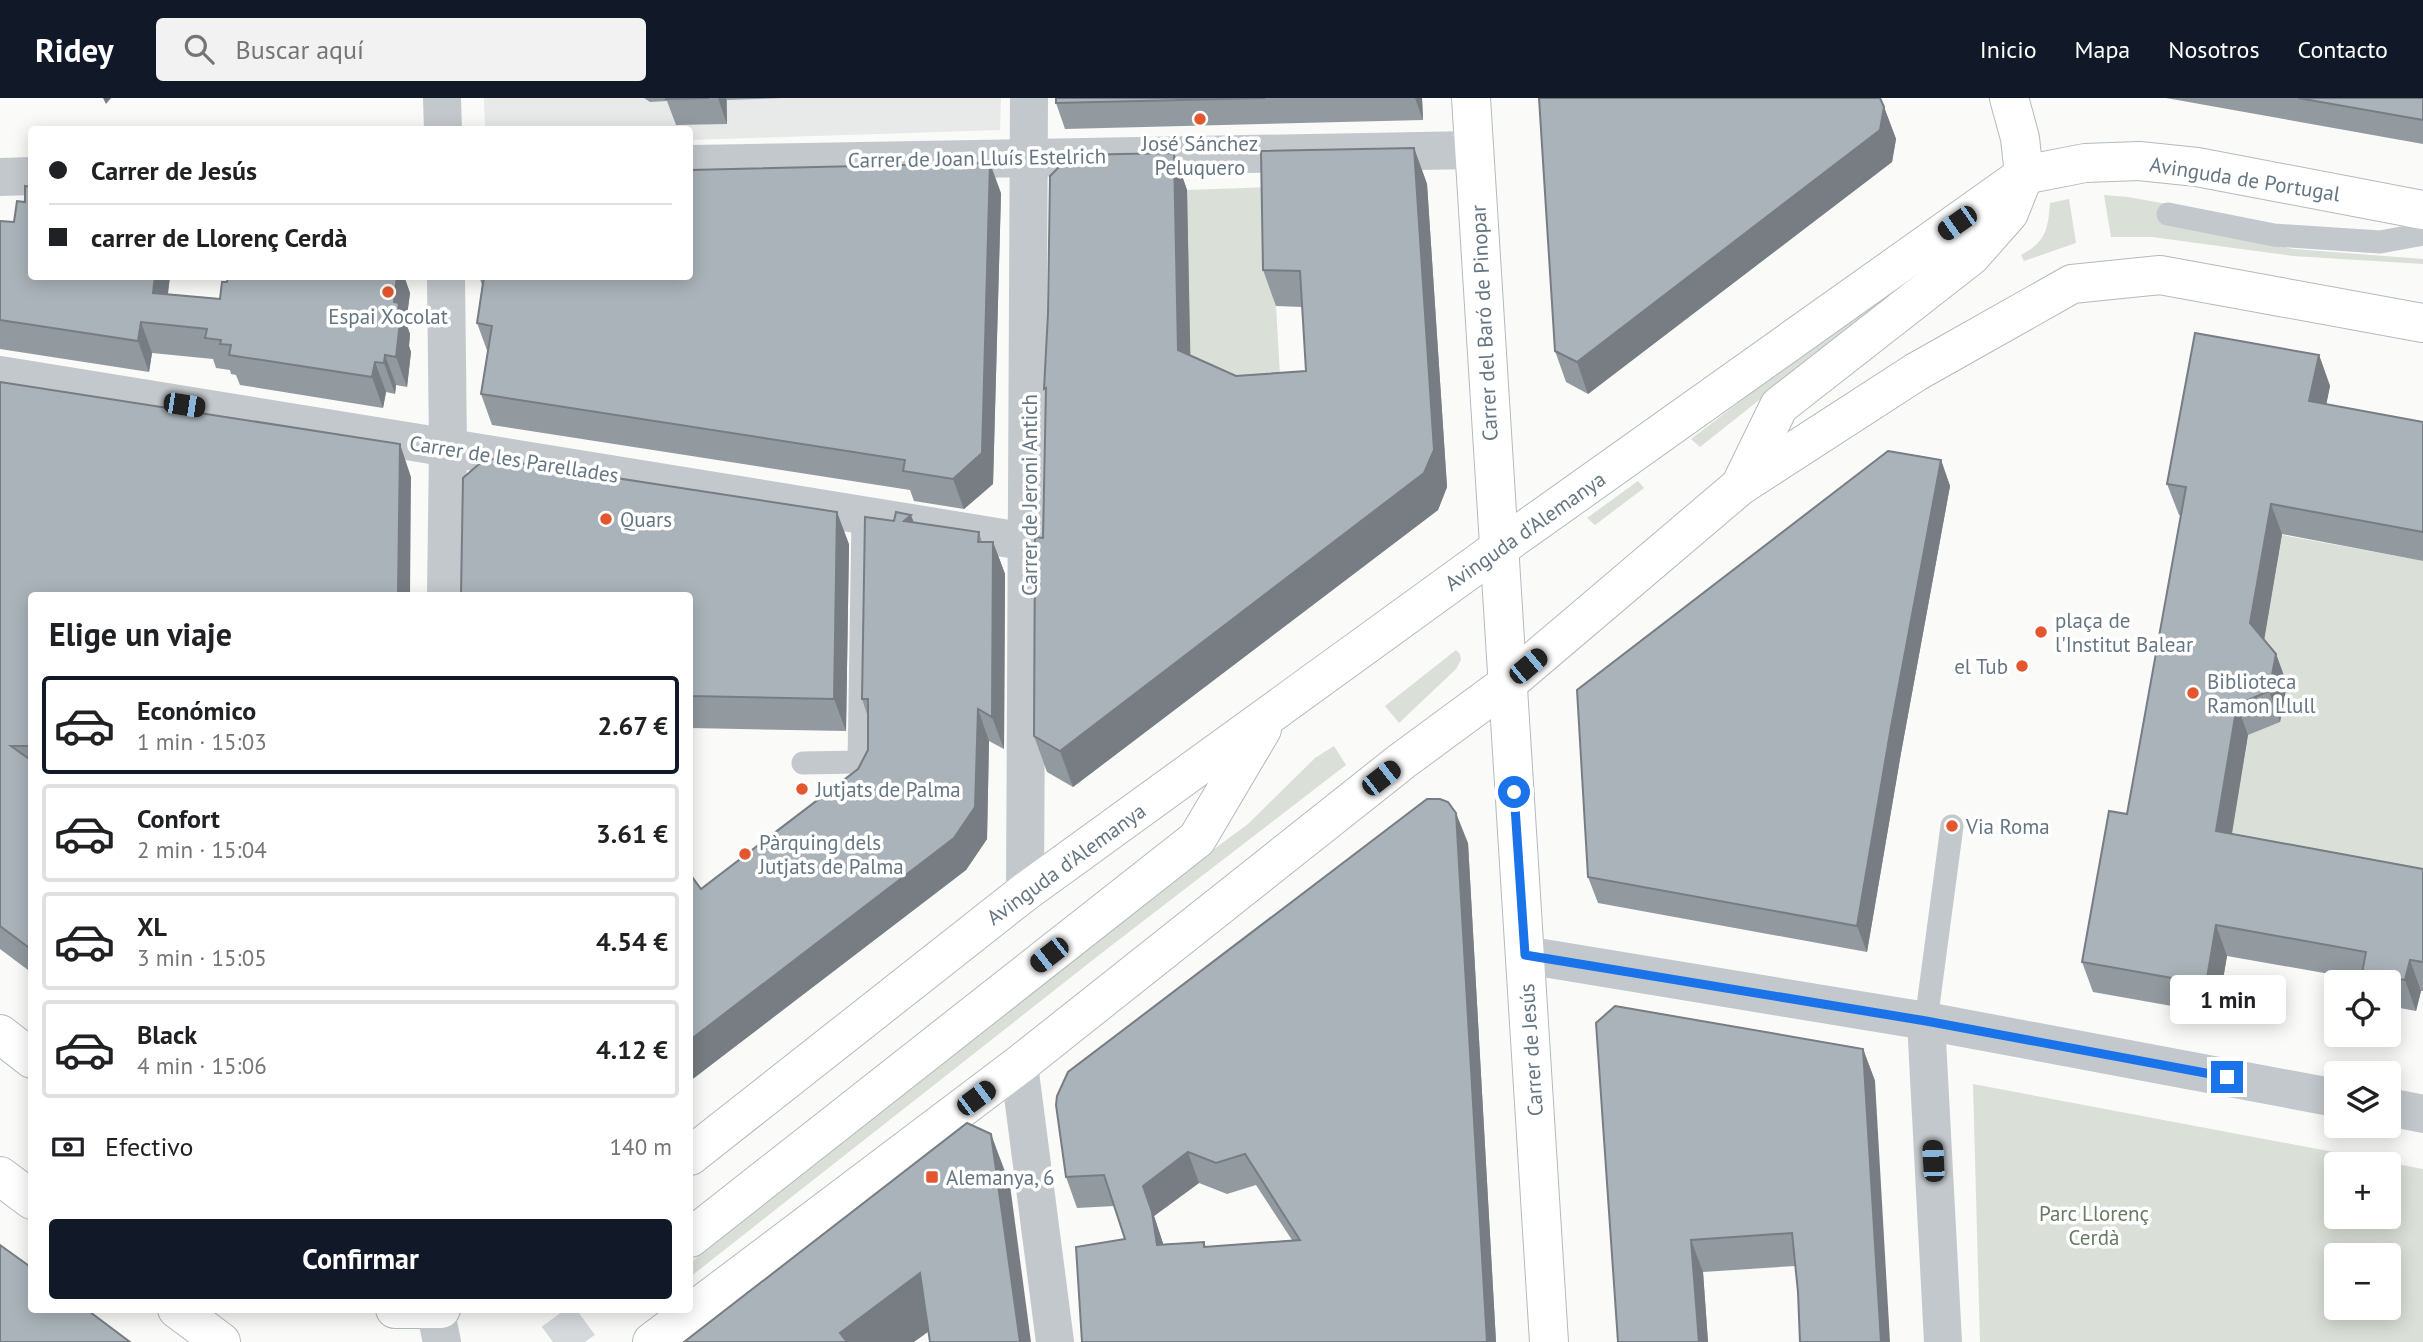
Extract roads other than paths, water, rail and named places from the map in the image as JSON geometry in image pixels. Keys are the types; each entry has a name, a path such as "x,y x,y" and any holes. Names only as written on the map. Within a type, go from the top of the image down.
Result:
{"main road":[{"name":"Carrer del Baró de Pinopar","path":"1471,98 1498,549"},
{"path":"1740,486 1779,406 1971,256 2009,213 2024,175 2020,138 2009,98"},
{"name":"Avinguda de Portugal","path":"2024,175 2085,163 2139,162 2197,167 2423,210"},
{"name":"Avinguda d'Alemanya","path":"693,1154 1025,892 1498,549 2024,175"},
{"path":"693,1311 1019,1065 1402,761 1508,683 1740,486 1916,372 2072,284 2160,275 2423,323"},
{"name":"Carrer de Jesús","path":"1498,549 1549,1342"},
{"path":"693,1236 1197,839 1270,715"},
{"path":"0,1034 28,1056"},
{"path":"0,1177 28,1197"},
{"path":"182,1313 221,1342"},
{"path":"414,1313 439,1318"},
{"path":"652,1342 690,1313"}],"street":[{"path":"442,98 443,126"},
{"name":"Carrer de Jeroni Antich","path":"1025,892 1031,157 1029,98"},
{"name":"Carrer de Joan Lluís Estelrich","path":"693,164 1474,150"},
{"path":"0,177 28,176"},
{"path":"446,280 446,592"},
{"name":"Carrer de les Parellades","path":"0,375 1028,542"},
{"path":"1525,955 1926,1021 2324,1096"},
{"path":"1926,1021 1943,1342"},
{"path":"1019,1065 1055,1342"},
{"path":"2401,1109 2423,1114"}],"lane":[{"path":"2168,214 2274,235 2379,242 2423,233"},
{"path":"803,764 859,762 863,516"},
{"path":"1926,1021 1952,826"}],"tunnel":[{"path":"553,1342 593,1313"}],"place":[{"name":"José Sánchez Peluquero","path":"1200,119"},
{"name":"Espai Xocolat","path":"388,292"},
{"name":"Quars","path":"606,519"},
{"name":"plaça de l'Institut Balear","path":"2041,632"},
{"name":"el Tub","path":"2022,666"},
{"name":"Biblioteca Ramon Llull","path":"2193,693"},
{"name":"Jutjats de Palma","path":"802,789"},
{"name":"Via Roma","path":"1952,826"},
{"name":"Pàrquing dels Jutjats de Palma","path":"745,854"},
{"name":"Alemanya, 6","path":"932,1177"}],"park label":[{"name":"Parc Llorenç Cerdà","path":"2094,1225"}]}
